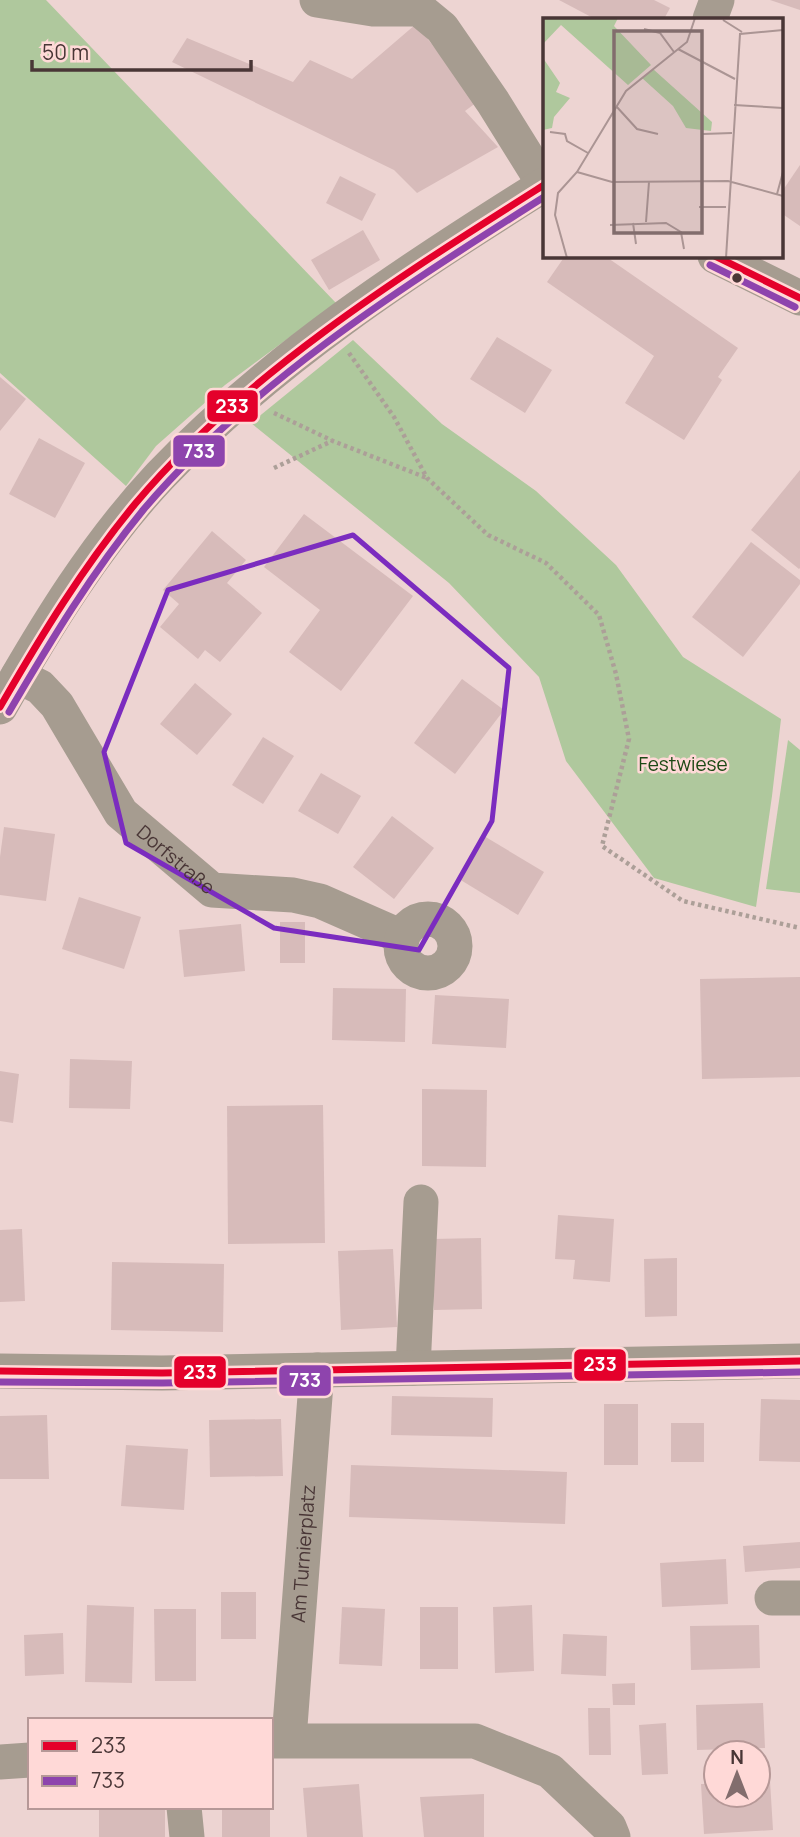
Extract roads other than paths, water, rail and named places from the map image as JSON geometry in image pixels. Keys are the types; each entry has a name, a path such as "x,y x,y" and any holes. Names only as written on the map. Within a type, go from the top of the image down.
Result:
{"street":[{"path":"317,0 373,9 419,9 442,28 493,102 543,183"},
{"path":"710,18 717,0"},
{"path":"0,707 51,621 135,506 159,477 242,397 331,326 543,186"},
{"path":"717,257 800,299"},
{"name":"Dorfstraße","path":"18,676 40,687 57,705 121,813 212,890 293,895 320,901 402,937"},
{"path":"414,1368 421,1202"},
{"path":"0,1371 162,1373 800,1361"},
{"name":"Am Turnierplatz","path":"317,1370 280,1740 475,1741 550,1771 609,1827 613,1837"},
{"path":"0,1762 28,1760"},
{"path":"184,1809 187,1837"}],"park label":[{"name":"Festwiese","path":"683,764"}]}
